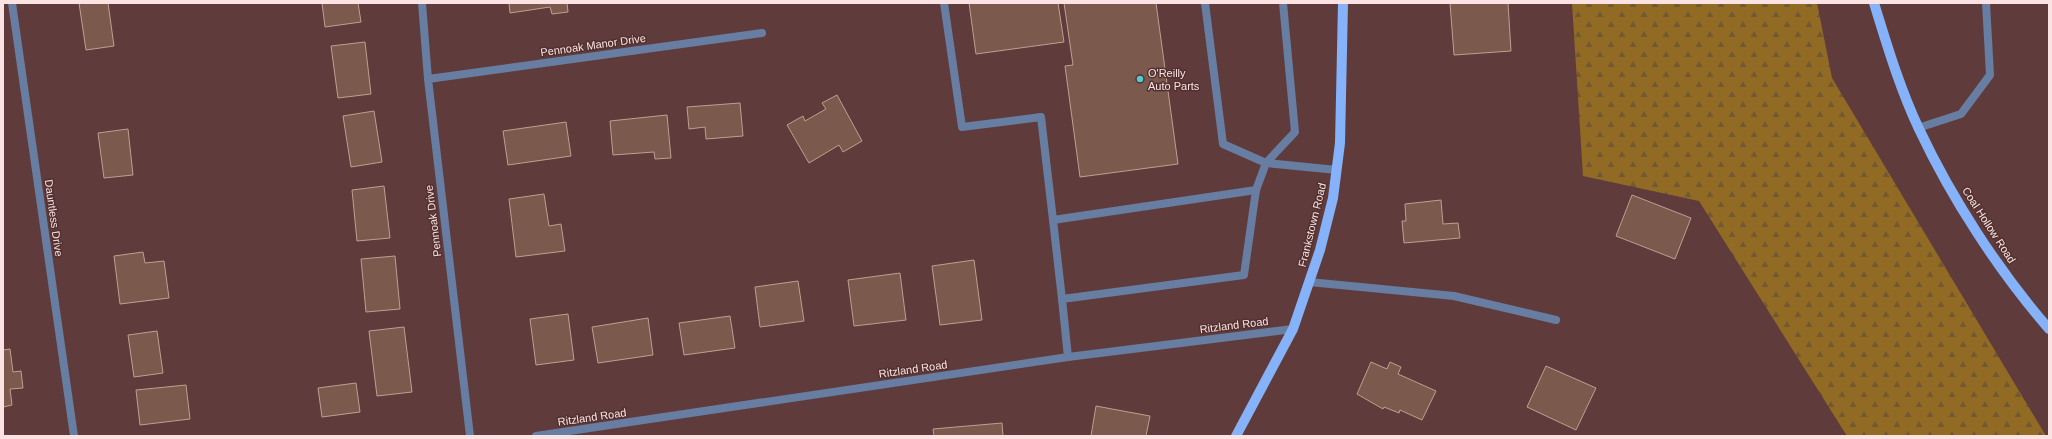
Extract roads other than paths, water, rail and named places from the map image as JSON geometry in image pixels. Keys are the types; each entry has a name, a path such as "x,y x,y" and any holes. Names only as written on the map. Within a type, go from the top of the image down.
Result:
{"main road":[{"name":"Frankstown Road","path":"1236,436 1294,329 1320,250 1333,198 1340,143 1342,3"},
{"name":"Coal Hollow Road","path":"1874,3 1891,58 1918,128 1986,247 2049,329"}],"street":[{"name":"Dauntless Drive","path":"12,3 74,436"},
{"name":"Pennoak Drive","path":"422,3 428,79 470,436"},
{"path":"944,3 962,127 1041,117 1068,357"},
{"path":"1205,3 1223,144 1266,163 1337,170"},
{"path":"1062,299 1244,274 1256,190 1266,163 1296,132 1283,3"},
{"path":"1918,128 1961,114 1990,75 1986,3"},
{"name":"Pennoak Manor Drive","path":"428,79 762,32"},
{"path":"1053,220 1256,190"},
{"path":"1309,282 1454,296 1556,320"},
{"name":"Ritzland Road","path":"536,436 1068,357 1294,329"}],"place":[{"name":"O'Reilly Auto Parts","path":"1140,79"}]}
